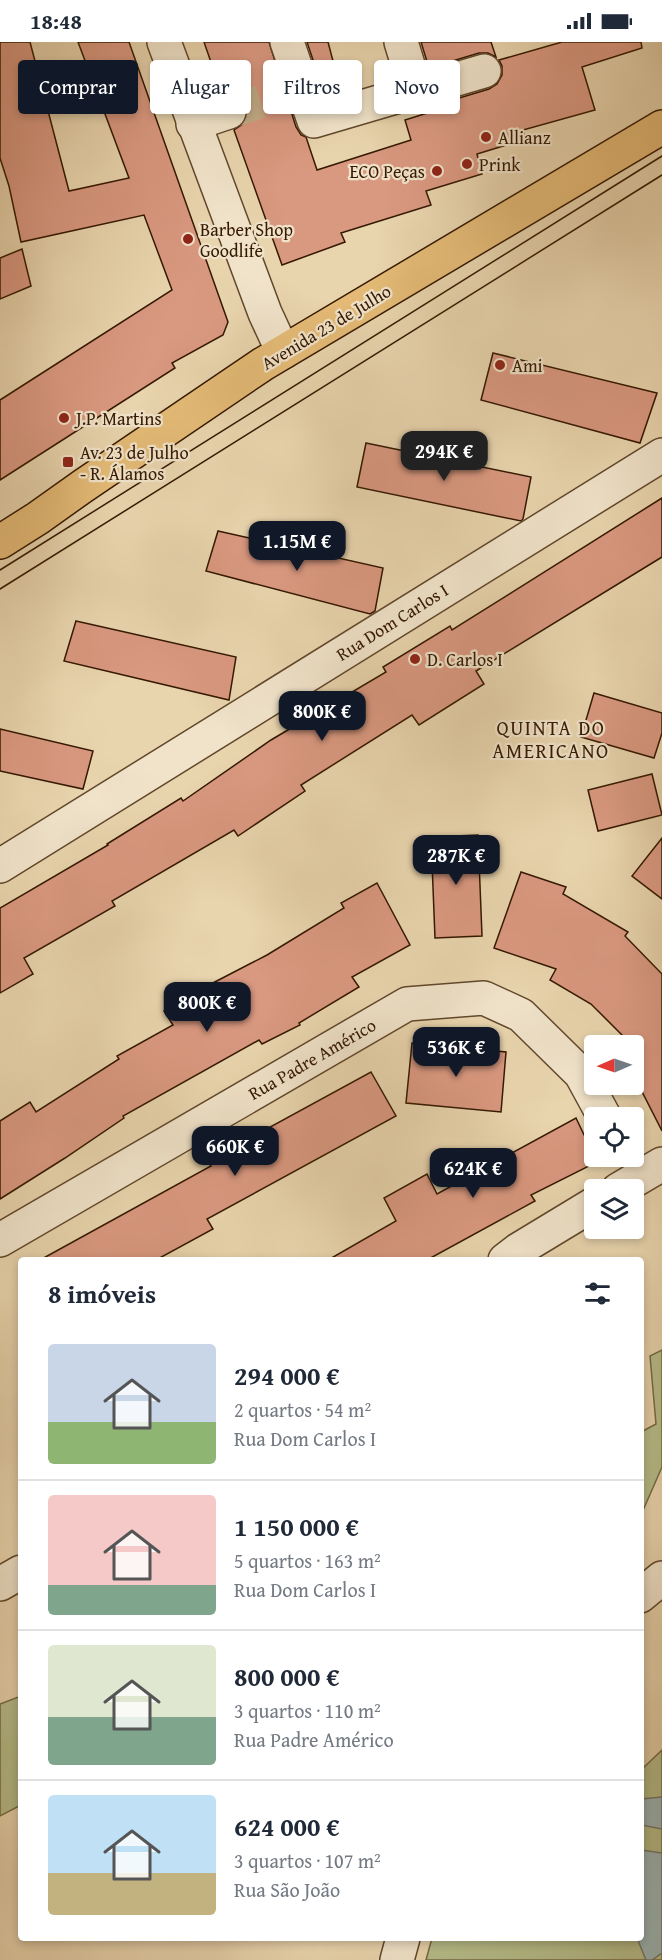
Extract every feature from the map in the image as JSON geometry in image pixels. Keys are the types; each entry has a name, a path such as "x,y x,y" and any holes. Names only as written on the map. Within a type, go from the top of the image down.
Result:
{"main road":[{"name":"Avenida 23 de Julho","path":"0,542 283,352 662,127"}],"street":[{"path":"164,42 193,124 283,352"},
{"path":"287,42 296,89 314,121 374,103"},
{"path":"401,42 407,60"},
{"path":"460,77 484,70"},
{"path":"193,124 223,114"},
{"name":"Rua Dom Carlos I","path":"0,866 662,455"},
{"name":"Rua Padre Américo","path":"0,1240 407,1004 484,998 521,1015 581,1074 599,1107"},
{"path":"509,1257 584,1210"},
{"path":"0,1584 18,1574"},
{"path":"644,1593 662,1578"},
{"path":"397,1960 402,1941"}],"green space":[{"path":"662,1350 662,1467 644,1508 644,1430 656,1424 650,1356"},
{"path":"18,1697 18,1807 0,1816 0,1704"},
{"path":"662,1750 662,1960 426,1960 431,1941 644,1941 644,1767"}],"water":[{"path":"662,1797 662,1829 644,1826 644,1799"},
{"path":"644,1850 662,1853 662,1953 652,1960 646,1960 638,1941 644,1941"}],"building":[{"path":"0,42 30,42 35,60 18,60 18,114 49,114 69,191 129,178 105,114 138,114 138,67 150,101 150,114 154,114 228,322 223,335 172,363 175,368 0,480 0,400 172,290 144,215 21,242 9,186 0,158"},
{"path":"78,42 129,42 135,60 85,60"},
{"path":"204,42 269,42 275,60 263,60 263,114 292,114 296,127 301,135 306,137 317,170 411,140 405,120 424,114 460,114 460,98 489,89 497,84 502,75 499,60 562,42 641,42 642,48 582,67 595,110 523,130 526,139 477,154 482,174 426,191 431,205 341,233 345,242 282,265 234,130 243,124 247,114 251,114 251,60 210,60"},
{"path":"307,42 328,42 333,60 313,60"},
{"path":"421,42 491,42 496,57 488,53 479,53 456,60 427,60"},
{"path":"22,249 31,286 0,299 0,258"},
{"path":"493,353 657,393 640,443 481,400"},
{"path":"366,443 531,477 523,519 521,521 357,487"},
{"path":"662,498 662,557 476,671 484,684 419,725 412,715 301,785 305,791 238,836 234,830 112,901 115,906 24,958 33,974 0,993 0,908 108,845 181,798 183,801 271,740 386,672 383,667 450,626 452,630"},
{"path":"218,531 383,568 375,611 370,614 206,571"},
{"path":"76,621 236,657 229,700 64,661"},
{"path":"594,693 662,713 662,733 654,758 581,737"},
{"path":"0,729 93,751 83,789 0,771"},
{"path":"652,774 662,815 598,831 588,790"},
{"path":"478,835 482,936 435,938 431,837"},
{"path":"662,838 662,899 632,876"},
{"path":"521,872 566,887 563,894 628,932 625,936 662,974 662,1131 644,1095 644,1035 622,1035 591,1004 550,980 556,969 494,948"},
{"path":"377,883 410,945 352,977 359,987 299,1023 300,1025 262,1044 259,1040 123,1116 124,1118 65,1158 0,1199 0,1121 30,1102 36,1112 119,1059 117,1056 173,1025 164,1011 267,955 344,908 341,903"},
{"path":"412,1043 506,1052 501,1112 406,1103"},
{"path":"371,1072 396,1116 207,1219 213,1229 162,1257 45,1257 211,1166 208,1161"},
{"path":"576,1118 584,1135 584,1167 587,1167 531,1195 535,1201 432,1257 333,1257 396,1221 384,1198 427,1174 437,1194"}],"tunnel":[{"path":"251,105 263,101"}],"tram line":[{"path":"0,570 662,156"},
{"path":"0,589 662,175"}],"place":[{"name":"Allianz","path":"486,137"},
{"name":"Prink","path":"467,164"},
{"name":"ECO Peças","path":"437,171"},
{"name":"Barber Shop Goodlife","path":"188,239"},
{"name":"Ami","path":"500,365"},
{"name":"J.P. Martins","path":"64,418"},
{"name":"Av. 23 de Julho - R. Álamos","path":"68,462"},
{"name":"D. Carlos I","path":"415,659"}],"district":[{"name":"QUINTA DO AMERICANO","path":"551,738"}]}
